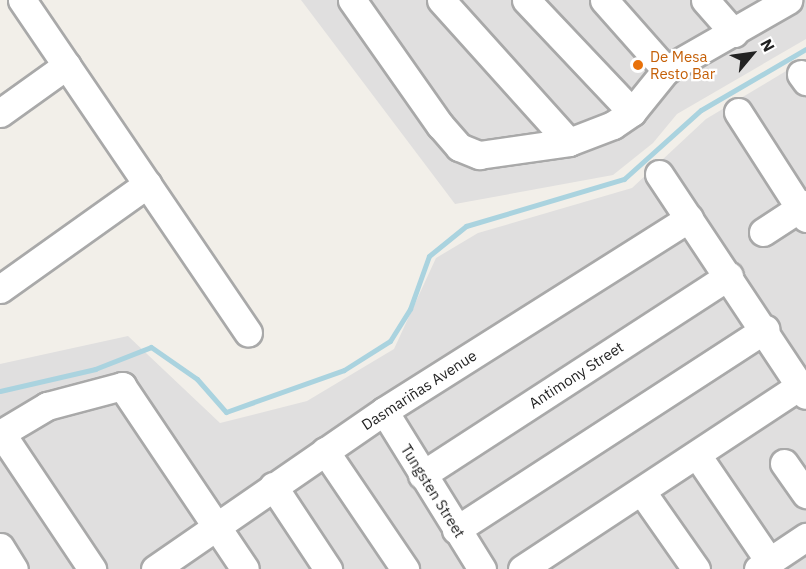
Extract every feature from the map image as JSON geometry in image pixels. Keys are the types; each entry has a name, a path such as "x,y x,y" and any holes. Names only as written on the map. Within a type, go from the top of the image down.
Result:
{"street":[{"path":"22,0 248,332"},
{"path":"441,0 569,142"},
{"path":"526,0 632,112"},
{"path":"604,0 666,70"},
{"path":"705,0 734,33"},
{"path":"360,3 459,147 479,155 569,142 613,125 632,112 666,70 734,33 779,2"},
{"path":"0,113 67,65"},
{"path":"738,112 804,210 763,232"},
{"path":"522,569 697,455 803,390 765,329 659,174"},
{"path":"0,289 147,184"},
{"name":"Dasmariñas Avenue","path":"155,569 384,411 688,218"},
{"name":"Antimony Street","path":"422,475 729,276"},
{"path":"456,530 765,329"},
{"path":"92,569 0,433 47,406 122,386 245,569"},
{"name":"Tungsten Street","path":"384,411 482,569"},
{"path":"325,451 405,569"},
{"path":"697,455 764,565 806,537"},
{"path":"784,463 806,494"},
{"path":"273,486 328,569"},
{"path":"642,492 696,569"},
{"path":"0,547 14,569"}],"shaded area":[{"path":"301,0 806,0 806,39 677,114 653,143 613,175 455,204"},
{"path":"806,59 806,569 0,569 0,364 128,336 220,423 307,401 394,349 436,258 478,233 632,188 706,119"}],"waterway":[{"path":"0,391 95,369 151,347 197,379 226,412 344,370 390,341 410,309 429,256 466,226 624,179 701,110 806,49"}],"place":[{"name":"De Mesa Resto Bar","path":"638,65"}]}
